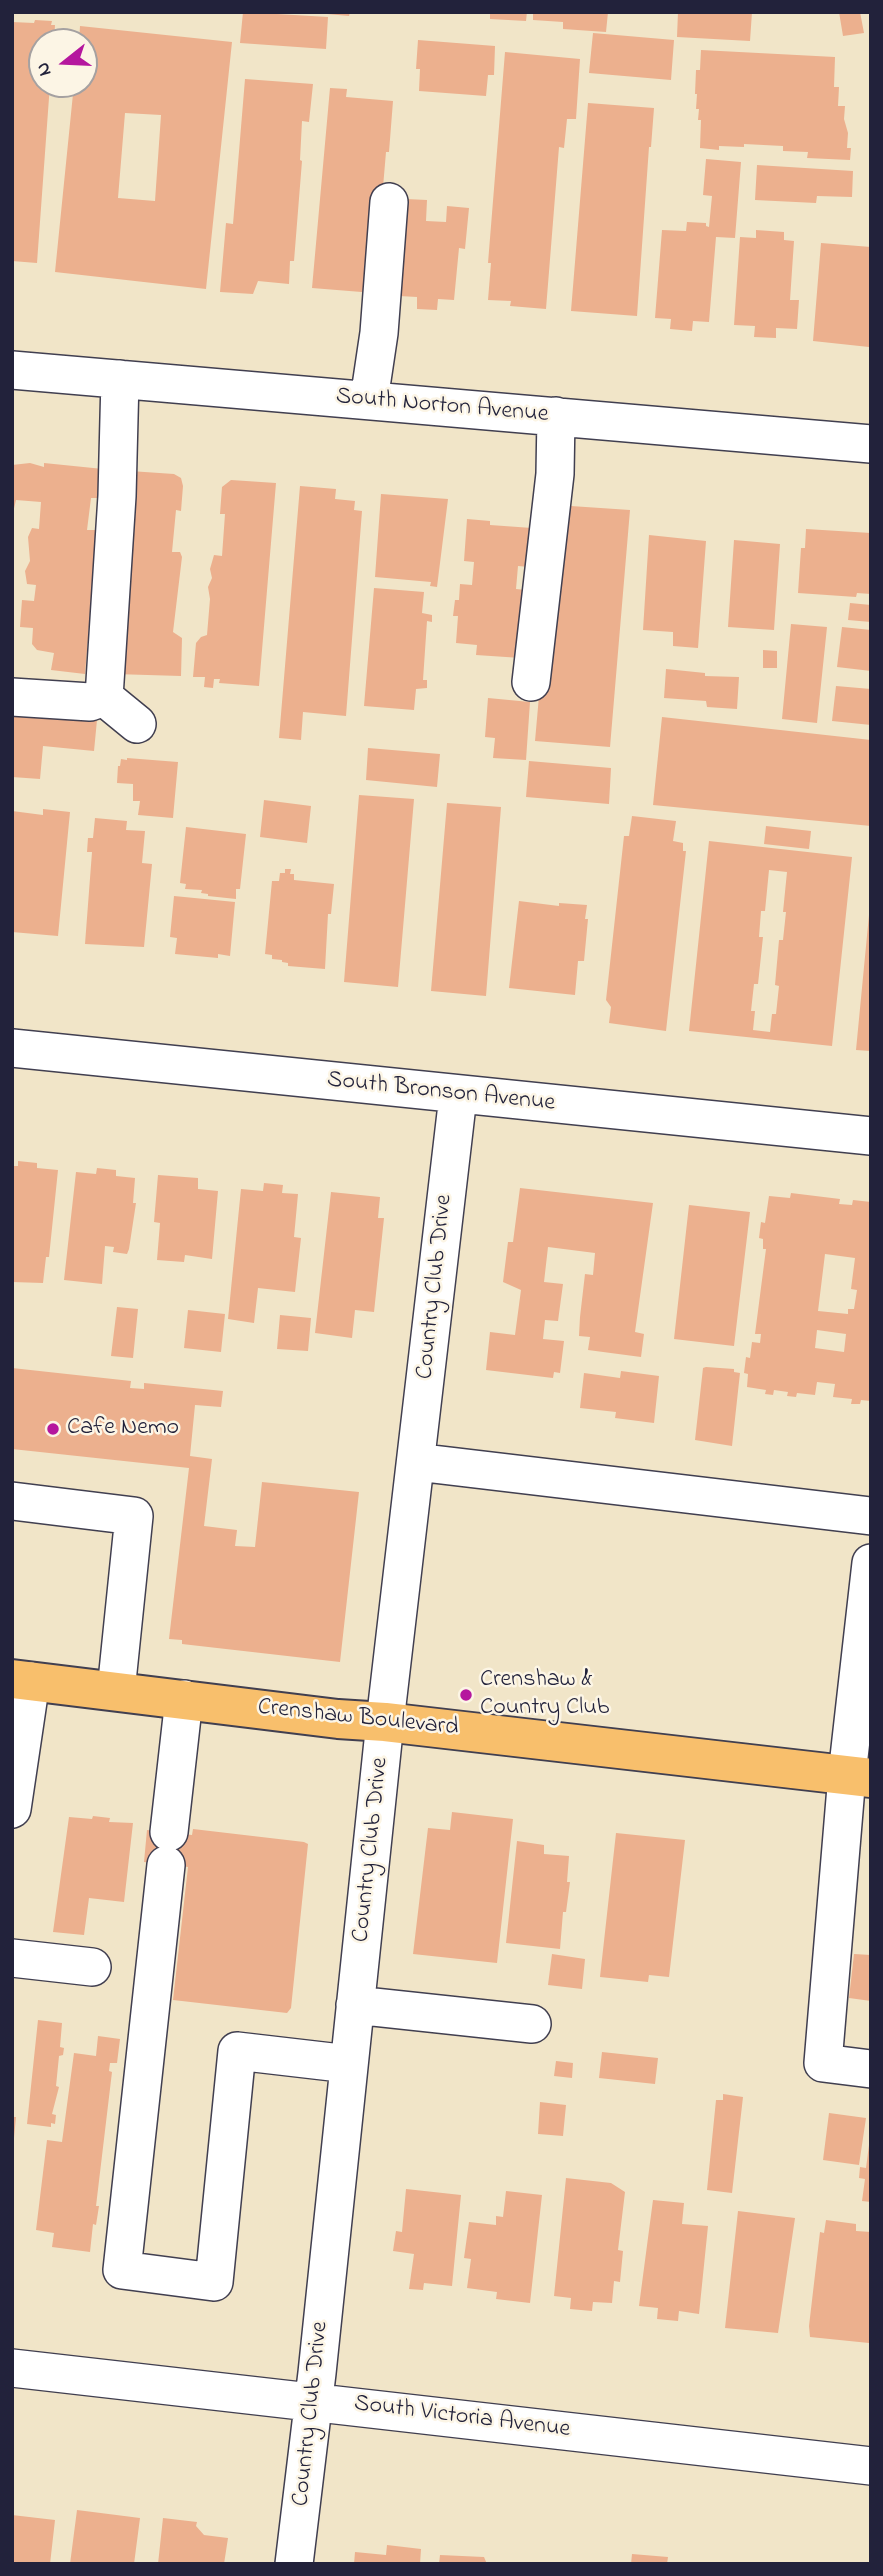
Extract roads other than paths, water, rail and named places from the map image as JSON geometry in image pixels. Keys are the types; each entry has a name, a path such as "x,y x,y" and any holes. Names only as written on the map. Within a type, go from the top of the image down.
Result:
{"main road":[{"name":"Crenshaw Boulevard","path":"22,1680 338,1719 385,1722 859,1777"}],"street":[{"path":"369,400 379,334 388,202"},
{"name":"South Norton Avenue","path":"12,370 871,444"},
{"path":"104,697 117,496 120,379"},
{"path":"531,682 555,474 556,416"},
{"path":"12,697 90,702 104,697"},
{"path":"104,697 137,724"},
{"name":"South Bronson Avenue","path":"12,1048 458,1096 871,1136"},
{"name":"Country Club Drive","path":"294,2564 314,2401 385,1722 458,1096"},
{"path":"416,1462 871,1516"},
{"path":"12,1501 134,1516 116,1691"},
{"path":"871,1563 859,1777 822,2063 871,2069"},
{"path":"12,1809 22,1680"},
{"path":"184,1699 122,2270 214,2282 237,2051 349,2064"},
{"path":"12,1958 92,1967"},
{"path":"355,2005 532,2024"},
{"name":"South Victoria Avenue","path":"12,2368 871,2466"}],"place":[{"name":"Cafe Nemo","path":"53,1429"},
{"name":"Crenshaw & Country Club","path":"466,1695"}]}
